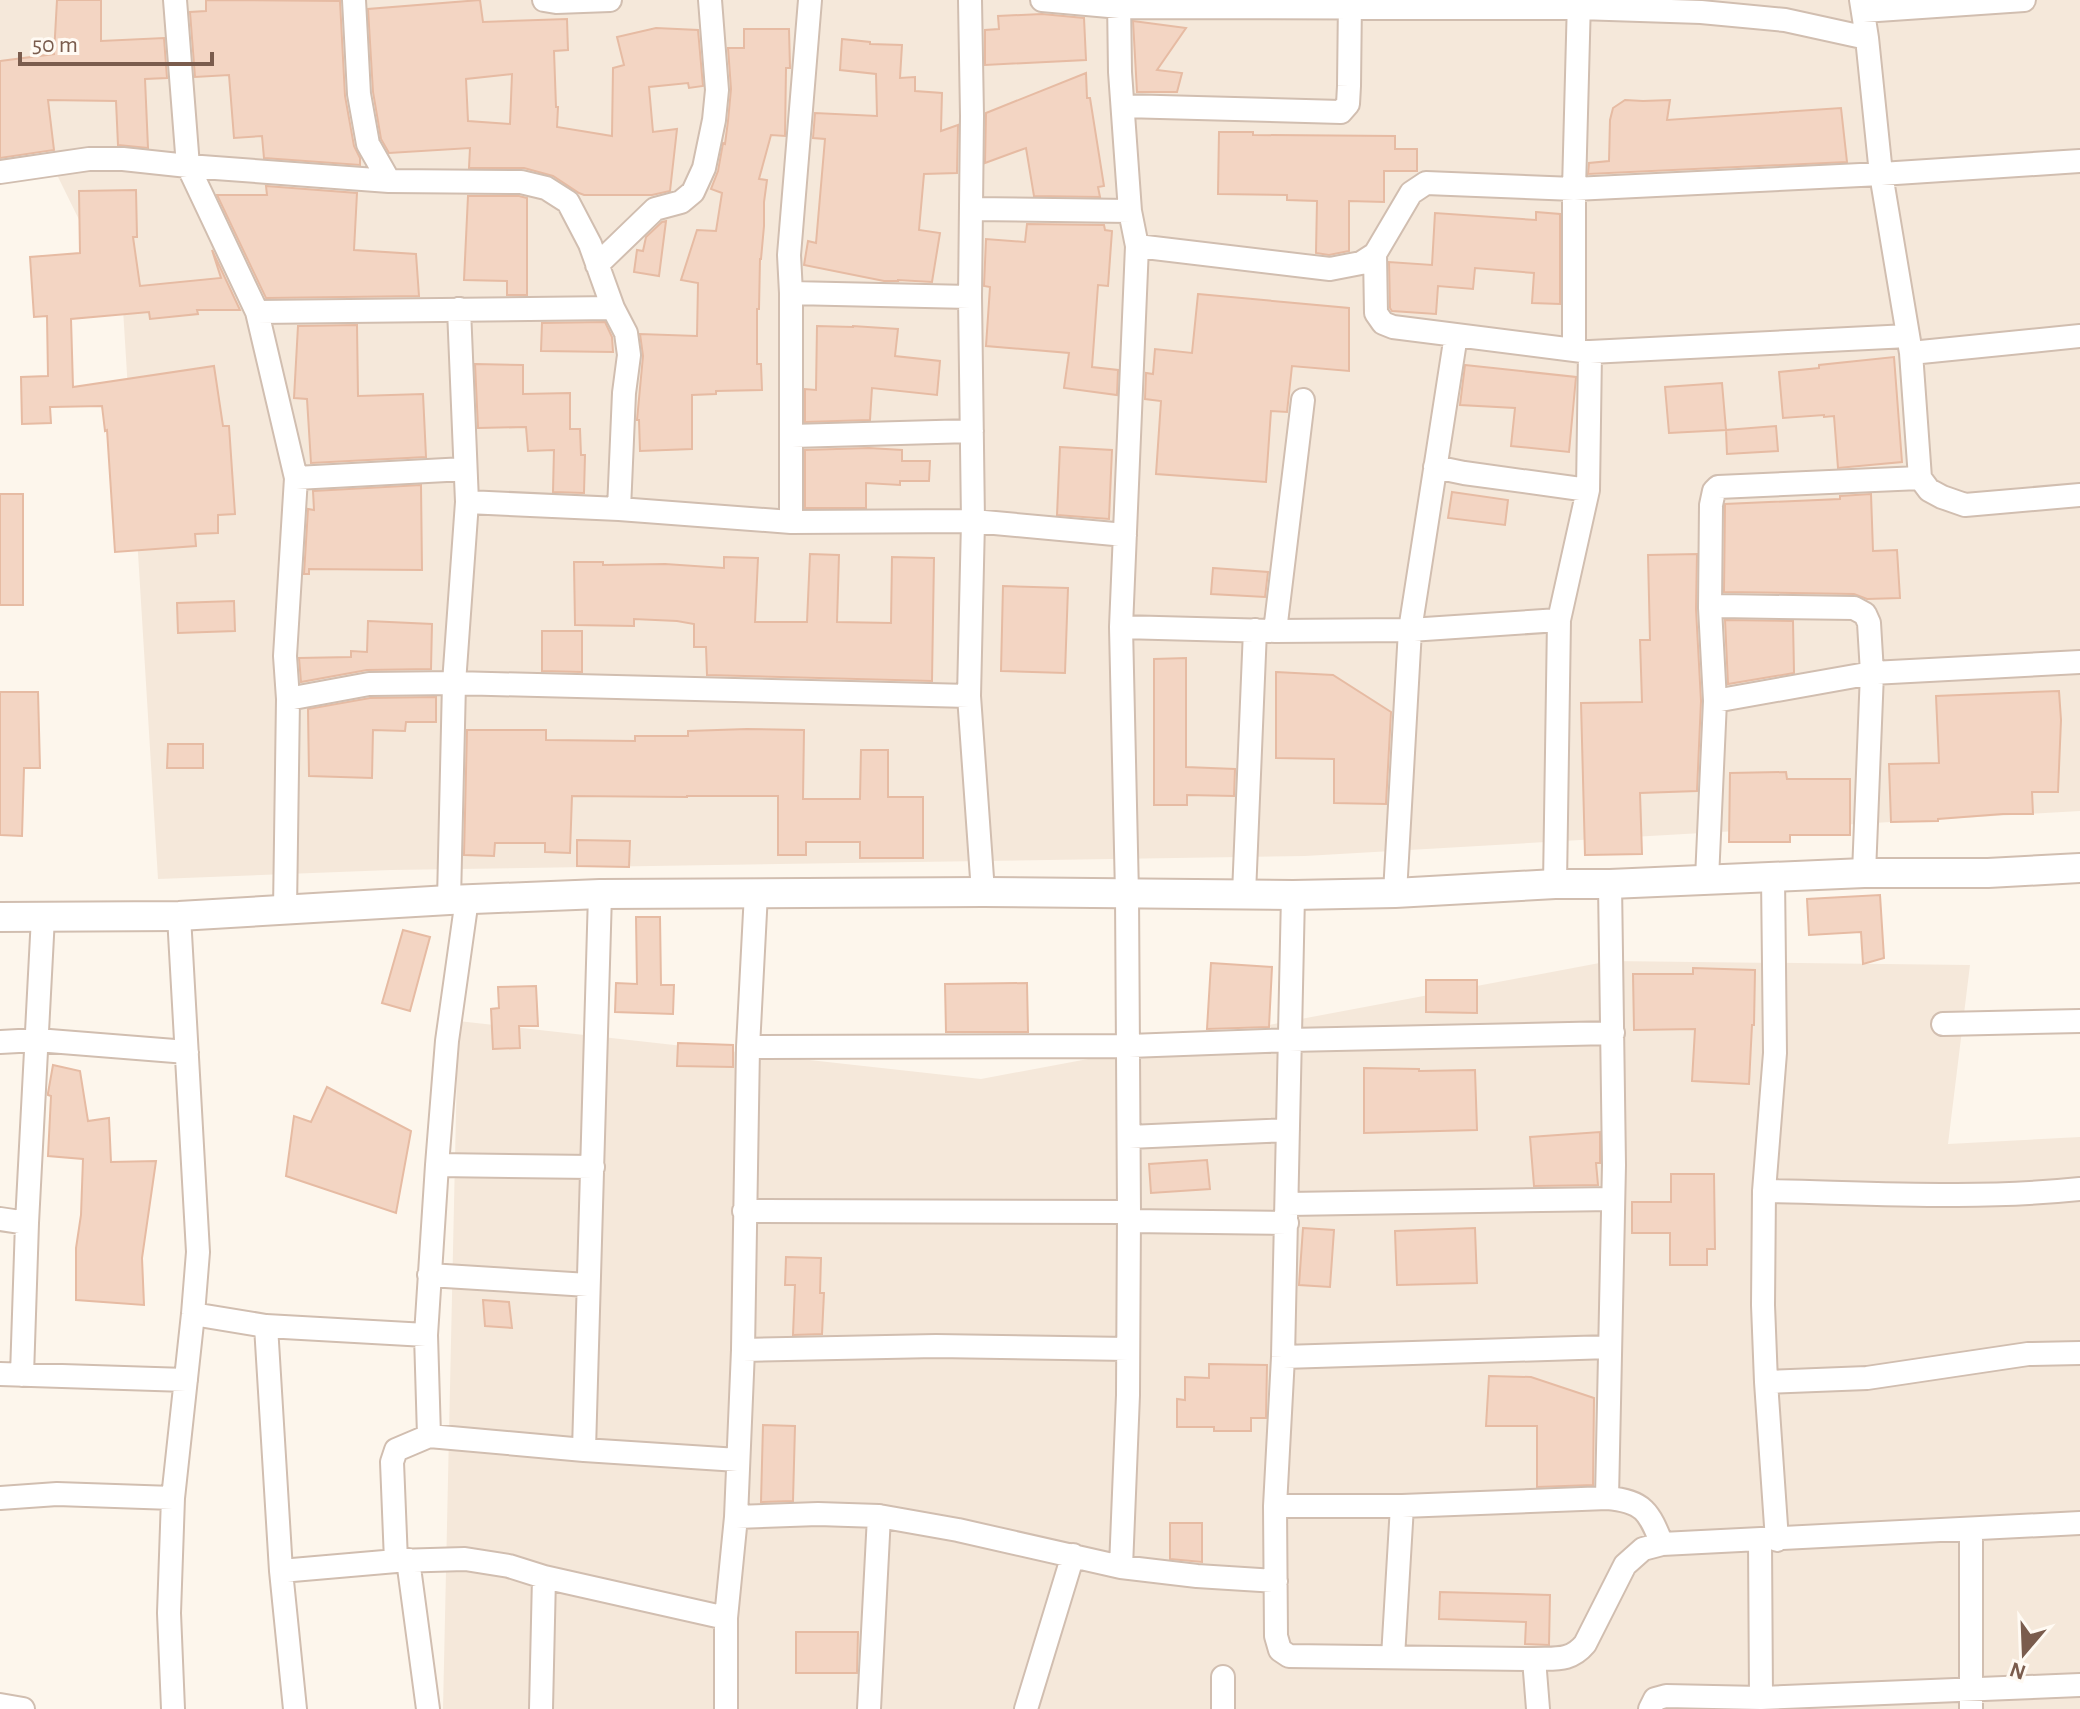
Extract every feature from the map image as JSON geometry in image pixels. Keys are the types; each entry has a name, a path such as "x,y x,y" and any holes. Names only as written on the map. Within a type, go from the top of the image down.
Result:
{"street":[{"path":"175,0 188,166 257,312 296,478 285,656 288,699 285,910"},
{"path":"354,0 359,94 368,144 389,181"},
{"path":"544,0 610,0"},
{"path":"597,265 655,209 681,202 693,192 704,168 717,90 710,0"},
{"path":"791,522 789,255 810,0"},
{"path":"970,0 973,521 969,696 983,892"},
{"path":"1042,0 1120,4 1579,4 1753,16 1867,38"},
{"path":"2024,0 1862,5 1881,174 1910,344 1920,478 1929,490 1965,505 2080,495"},
{"path":"1120,4 1120,72 1130,211 1137,246 1121,627 1129,1046 1128,1349 1121,1567"},
{"path":"1123,106 1341,112 1348,104 1350,4"},
{"path":"1555,884 1559,620 1588,490 1574,189 1579,4"},
{"path":"0,172 89,159 123,159 389,181 521,182 546,188 568,202 590,244 613,308 626,333 629,355 624,393 619,509"},
{"path":"1137,246 1330,269 1361,263 1375,254 1411,193 1426,183 1574,189 2080,161"},
{"path":"971,209 1130,211"},
{"path":"1375,254 1376,313 1383,323 1393,327 1582,351 1910,344 2080,336"},
{"path":"791,293 970,297"},
{"path":"257,312 613,308"},
{"path":"429,1436 426,1335 429,1275 458,900 454,683 467,502 459,309"},
{"path":"1395,893 1410,630 1456,335"},
{"path":"1244,894 1265,630 1303,400"},
{"path":"792,436 972,431"},
{"path":"1435,467 1588,490"},
{"path":"296,478 465,469"},
{"path":"1707,879 1715,701 1710,608 1711,499 1714,491 1718,487 1920,478"},
{"path":"467,502 791,522 973,521 1125,535"},
{"path":"1710,608 1854,608 1865,614 1869,623 1872,673 1864,873"},
{"path":"1121,627 1410,630 1559,620"},
{"path":"1715,701 1872,673 2080,662"},
{"path":"288,699 369,684 454,683 969,696"},
{"path":"0,917 179,916 600,894 983,892 1293,895 1864,873 1988,873 2080,868"},
{"path":"1761,1698 1769,1540 1763,1305 1764,1191 1775,1053 1773,877"},
{"path":"1607,1498 1613,1199 1610,884"},
{"path":"726,1709 726,1618 736,1517 743,1350 748,1047 756,893"},
{"path":"584,1450 600,894"},
{"path":"1293,895 1283,1357 1275,1506 1276,1636 1280,1650 1289,1656 1567,1658 1585,1644 1625,1565 1643,1549 1662,1544 2080,1523"},
{"path":"173,1709 169,1613 173,1498 198,1252 179,916"},
{"path":"43,917 27,1223 11,1374 186,1380"},
{"path":"1943,1024 2080,1021"},
{"path":"748,1047 1129,1046 1613,1033"},
{"path":"0,1042 37,1040 187,1052"},
{"path":"1129,1137 1288,1130"},
{"path":"437,1165 593,1167"},
{"path":"1764,1191 1944,1194 2080,1189"},
{"path":"744,1211 1129,1217 1287,1214 1613,1199"},
{"path":"0,1219 27,1223"},
{"path":"429,1275 588,1285"},
{"path":"193,1314 266,1326 426,1335"},
{"path":"266,1326 281,1571 295,1709"},
{"path":"743,1350 936,1346 1128,1349"},
{"path":"1283,1357 1610,1347"},
{"path":"1766,1382 1867,1378 2028,1354 2080,1353"},
{"path":"428,1709 402,1560 392,1462 396,1450 429,1436 738,1460"},
{"path":"0,1498 57,1494 173,1498"},
{"path":"1275,1506 1402,1506 1625,1499 1637,1503 1651,1517 1662,1544"},
{"path":"1393,1657 1402,1506"},
{"path":"736,1517 818,1514 879,1516 958,1530 1121,1567 1276,1581"},
{"path":"869,1709 879,1516"},
{"path":"1971,1529 1972,1699"},
{"path":"1026,1709 1073,1555"},
{"path":"281,1571 402,1560 465,1559 509,1566 544,1577 726,1618"},
{"path":"541,1709 544,1577"},
{"path":"1534,1659 1538,1709"},
{"path":"1223,1677 1223,1709"},
{"path":"1650,1709 1655,1699 1666,1696 1972,1699 2080,1685"},
{"path":"0,1705 23,1709"}],"shaded area":[{"path":"0,0 2080,0 2080,811 1305,856 391,870 158,879 123,309 0,59"},
{"path":"1610,961 1970,965 1948,1144 2080,1137 2080,1709 443,1709 458,1021 981,1079"}],"building":[{"path":"57,0 101,0 101,41 164,38 167,78 145,79 148,148 118,145 116,101 48,100 54,150 0,158 0,61 54,54"},
{"path":"206,0 340,1 345,96 360,165 264,158 262,136 234,138 229,75 195,77 190,12 206,11"},
{"path":"480,0 483,22 567,19 568,50 554,51 557,127 612,136 613,68 624,65 617,37 656,28 698,30 703,86 689,88 688,83 649,87 653,132 677,129 670,191 652,195 584,195 553,176 524,168 469,168 470,148 389,153 381,139 373,92 368,9","holes":["512,74 510,124 468,121 466,79"]},
{"path":"1042,14 1084,18 1086,60 985,65 985,30 999,29 998,16"},
{"path":"1133,21 1186,28 1157,70 1182,73 1177,92 1137,92"},
{"path":"744,29 789,29 790,68 786,68 785,136 771,135 759,179 767,180 757,309 757,364 761,364 762,390 692,395 692,449 640,451 637,420 643,356 640,334 697,336 698,283 681,280 697,230 716,231 722,193 711,189 725,144 728,121 731,89 728,48 744,48"},
{"path":"842,39 902,45 900,78 915,77 915,91 942,93 941,131 958,125 957,173 924,174 919,230 940,233 932,282 884,281 804,265 808,241 816,243 825,139 813,138 815,113 877,116 876,74 840,70"},
{"path":"1086,73 1087,98 1090,98 1104,186 1098,187 1100,197 1034,196 1026,148 985,163 986,113"},
{"path":"1625,100 1670,100 1667,120 1841,108 1847,162 1588,174 1589,163 1609,161 1613,108"},
{"path":"1219,132 1395,136 1395,149 1417,149 1417,171 1384,171 1384,202 1349,201 1349,251 1329,255 1316,253 1317,201 1287,200 1287,195 1218,194"},
{"path":"266,186 357,193 354,250 416,254 419,296 266,298 217,195 267,195"},
{"path":"136,190 137,237 133,237 140,286 221,278 212,250 240,310 197,310 198,314 150,319 149,312 71,319 73,387 214,366 223,426 229,426 235,514 218,515 218,533 195,534 196,546 115,552 107,430 102,406 50,407 51,423 22,424 21,377 48,376 47,316 34,317 30,257 80,253 79,191"},
{"path":"468,196 527,198 527,295 507,295 507,281 464,280"},
{"path":"1536,212 1560,214 1560,304 1532,303 1534,273 1475,268 1473,289 1438,286 1436,314 1392,311 1389,262 1432,265 1435,213 1536,220"},
{"path":"666,221 659,276 634,272 637,250 643,251 646,237"},
{"path":"1027,224 1104,225 1105,230 1112,231 1108,286 1098,285 1092,367 1118,370 1117,395 1064,388 1069,353 986,346 990,287 984,286 986,239 1025,242"},
{"path":"1198,294 1349,308 1349,371 1292,366 1287,412 1271,411 1266,482 1156,474 1161,401 1145,399 1146,373 1153,374 1155,349 1192,353"},
{"path":"605,322 612,337 613,352 541,351 542,323"},
{"path":"357,325 358,396 423,394 426,457 311,463 307,399 294,398 298,326"},
{"path":"817,326 898,329 895,356 940,361 937,395 872,388 870,420 805,422 805,389 816,390"},
{"path":"1894,357 1902,462 1838,468 1834,416 1783,418 1779,372"},
{"path":"475,364 523,365 523,394 570,393 570,429 580,429 581,455 585,455 584,493 553,492 554,450 528,451 526,427 478,428"},
{"path":"1465,365 1576,377 1569,452 1511,446 1515,408 1460,405"},
{"path":"1722,383 1726,430 1669,433 1665,387"},
{"path":"1776,426 1778,451 1727,454 1726,430"},
{"path":"1060,447 1112,450 1109,519 1057,515"},
{"path":"805,450 902,450 902,461 930,461 929,481 900,481 900,485 866,483 866,508 805,508"},
{"path":"421,485 422,570 309,569 309,574 304,574 308,509 314,510 313,491"},
{"path":"1452,492 1508,500 1505,525 1448,518"},
{"path":"0,494 23,494 23,605 0,605"},
{"path":"1871,494 1873,551 1897,550 1900,598 1867,599 1854,594 1724,592 1725,504 1840,499 1840,496"},
{"path":"810,554 839,555 837,622 891,623 892,557 934,558 932,681 707,675 706,647 694,647 694,624 634,619 634,626 575,625 574,562 724,568 724,557 758,558 755,622 807,622"},
{"path":"1697,554 1696,609 1701,701 1697,791 1640,793 1642,854 1585,855 1581,703 1642,702 1640,640 1650,640 1648,555"},
{"path":"1213,568 1268,572 1265,597 1211,594"},
{"path":"1003,586 1068,588 1065,673 1001,671"},
{"path":"234,601 235,631 178,633 177,603"},
{"path":"1725,620 1793,621 1794,673 1728,684"},
{"path":"368,621 432,624 431,669 367,670 301,682 299,658 351,657 351,651 367,652"},
{"path":"542,631 582,631 582,672 542,671"},
{"path":"1186,658 1186,767 1235,769 1234,796 1187,795 1187,805 1154,805 1154,659"},
{"path":"1276,672 1333,675 1391,712 1386,804 1334,803 1334,759 1276,758"},
{"path":"2059,691 2058,792 2032,792 2033,814 1891,822 1889,764 1939,763 1936,696"},
{"path":"0,692 38,692 40,768 24,768 22,836 0,835"},
{"path":"436,697 436,722 406,722 405,731 373,730 372,778 309,776 308,709 370,698"},
{"path":"467,730 546,730 546,740 635,741 635,736 688,736 688,731 804,730 803,799 860,799 861,750 888,750 888,797 923,797 923,858 860,858 860,842 806,842 806,855 778,855 778,796 572,796 570,853 545,852 545,843 495,843 494,856 464,855"},
{"path":"168,744 203,744 203,768 167,768"},
{"path":"1786,772 1787,779 1850,779 1850,835 1790,835 1790,842 1729,842 1730,773"},
{"path":"577,840 630,841 629,867 577,866"},
{"path":"1880,895 1884,958 1863,964 1861,932 1809,935 1807,899"},
{"path":"636,917 660,917 661,985 674,985 673,1014 615,1012 616,983 637,984"},
{"path":"403,930 430,937 410,1011 382,1003"},
{"path":"1211,963 1272,967 1269,1027 1207,1029"},
{"path":"1693,968 1755,970 1749,1084 1692,1081 1695,1029 1634,1030 1633,974 1693,974"},
{"path":"1426,980 1477,980 1477,1013 1426,1012"},
{"path":"1027,983 1028,1032 946,1032 945,984"},
{"path":"536,986 538,1026 519,1026 520,1048 493,1049 491,1009 499,1008 498,987"},
{"path":"678,1043 733,1045 733,1067 677,1066"},
{"path":"53,1065 80,1071 88,1121 109,1118 111,1162 156,1161 142,1258 144,1305 76,1300 76,1248 83,1159 48,1156 51,1096 48,1093"},
{"path":"1364,1068 1475,1070 1477,1130 1364,1133"},
{"path":"327,1087 411,1131 396,1213 286,1176 294,1116 311,1122"},
{"path":"1600,1132 1600,1163 1596,1163 1598,1185 1534,1186 1530,1137"},
{"path":"1207,1160 1210,1189 1151,1193 1149,1164"},
{"path":"1671,1174 1714,1174 1715,1249 1707,1249 1707,1265 1670,1265 1670,1233 1632,1233 1632,1202 1671,1202"},
{"path":"1303,1228 1334,1230 1330,1287 1299,1285"},
{"path":"1475,1228 1477,1283 1397,1285 1395,1231"},
{"path":"786,1257 821,1258 820,1293 824,1293 822,1334 793,1335 795,1285 785,1285"},
{"path":"483,1300 509,1302 512,1328 485,1326"},
{"path":"1209,1364 1267,1365 1266,1418 1251,1418 1251,1431 1177,1427 1177,1399 1185,1400 1185,1377 1209,1378"},
{"path":"1489,1376 1531,1377 1594,1398 1593,1485 1537,1487 1537,1426 1486,1426"},
{"path":"763,1425 795,1426 793,1501 761,1502"},
{"path":"1170,1523 1202,1523 1202,1562 1170,1559"},
{"path":"1440,1592 1550,1595 1549,1645 1525,1644 1526,1622 1439,1619"},
{"path":"796,1632 858,1632 857,1673 796,1673"}]}
